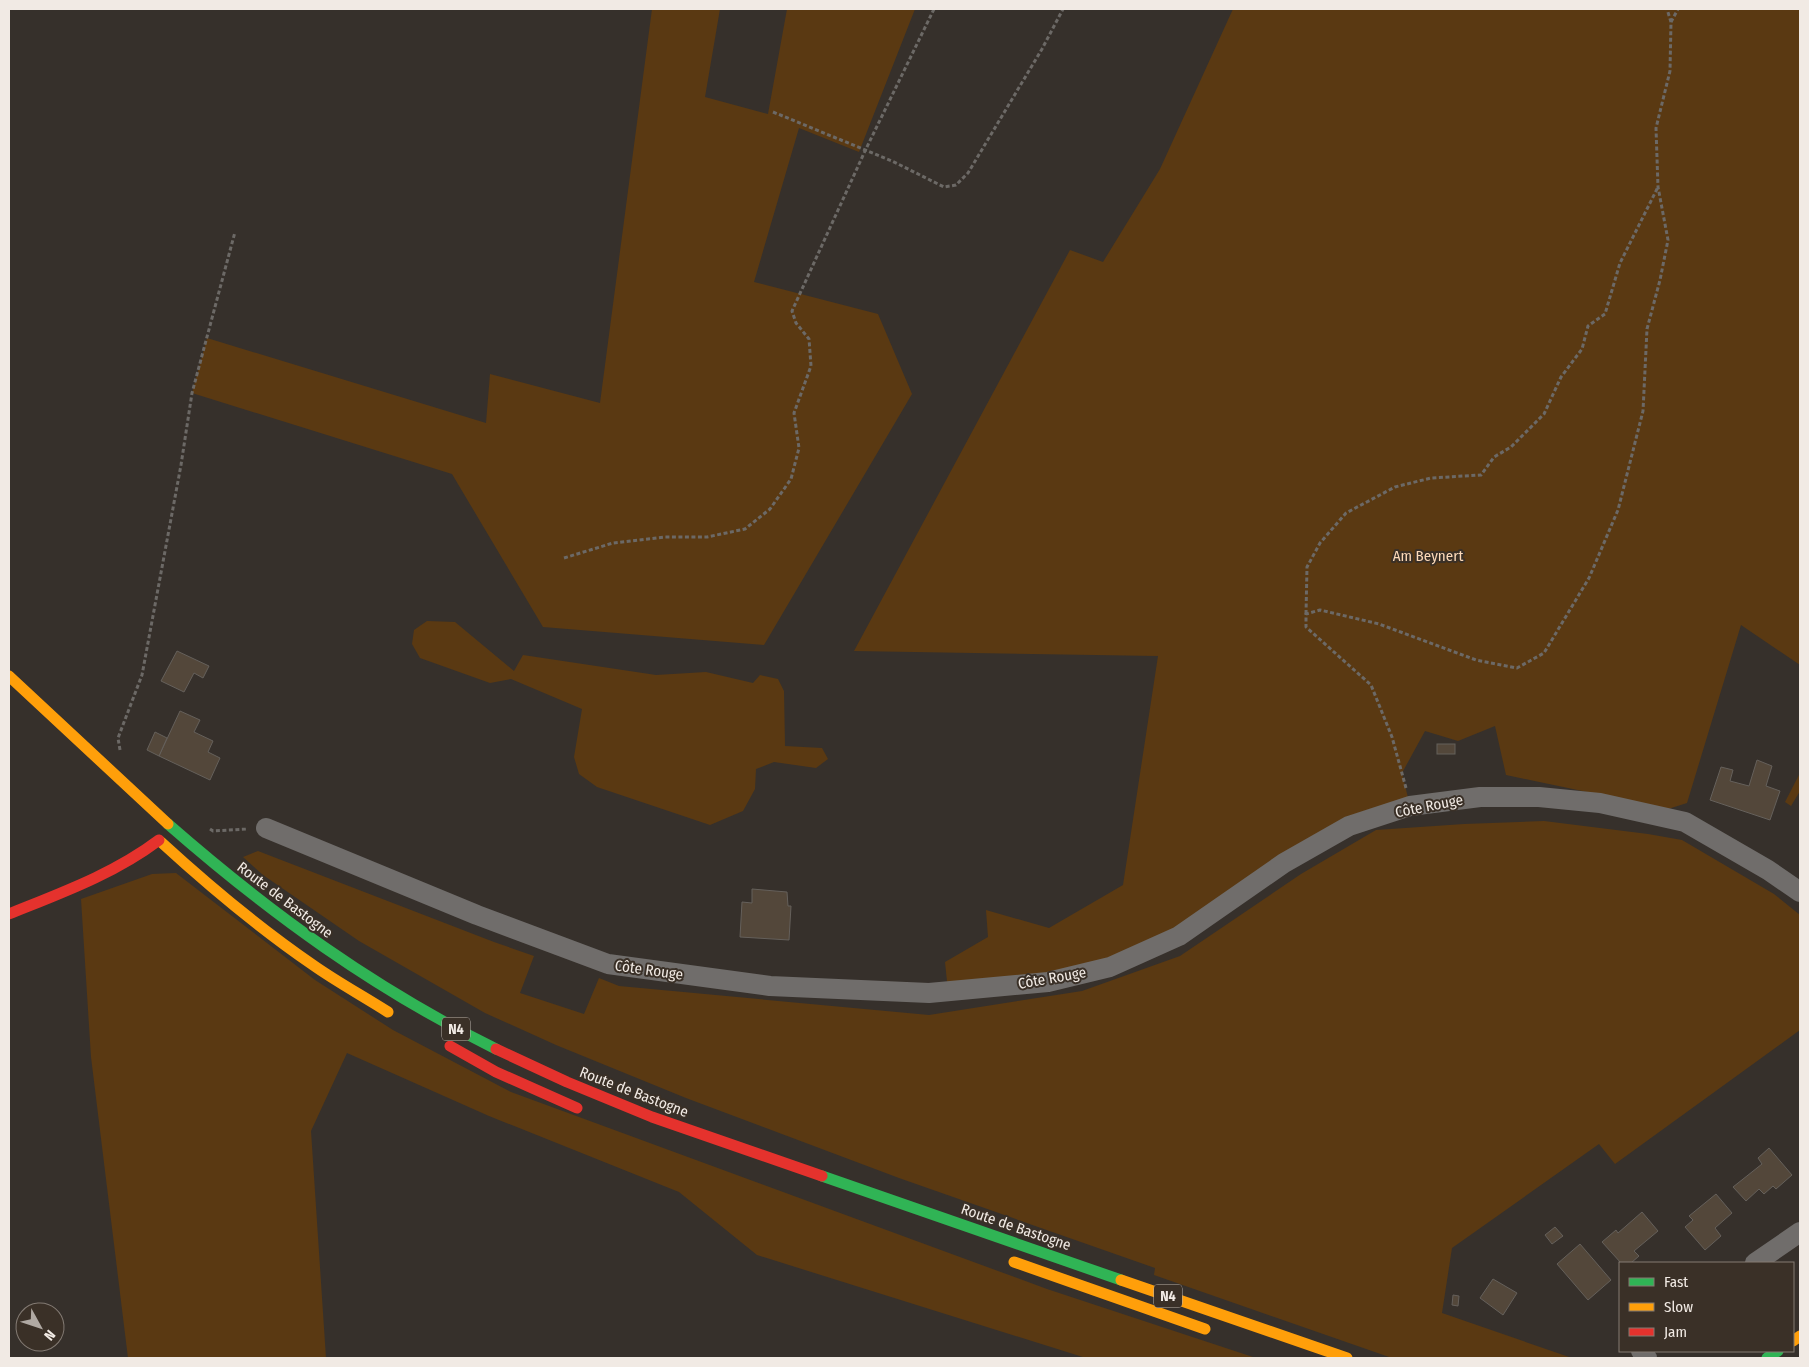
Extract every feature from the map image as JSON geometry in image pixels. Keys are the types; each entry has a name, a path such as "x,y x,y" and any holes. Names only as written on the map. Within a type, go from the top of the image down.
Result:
{"main road":[{"name":"Route de Bastogne","path":"9,676 191,844 270,908 325,949 416,1007 503,1053 595,1095 652,1117 1347,1358"},
{"path":"9,914 94,879 141,854 155,837 212,888 257,924 313,965 397,1017"},
{"name":"N4","path":"439,1040 496,1072 588,1113"},
{"name":"N4","path":"1006,1259 1216,1333"}],"street":[{"name":"Côte Rouge","path":"266,828 477,915 608,964 770,986 929,993 1048,982 1110,967 1180,936 1284,863 1349,826 1410,806 1480,797 1539,797 1600,803 1685,822 1768,870 1800,892"},
{"path":"1756,1262 1800,1232"}],"path":[{"path":"564,558 613,543 665,536 707,537 745,529 770,509 791,479 799,448 794,413 811,366 809,339 796,323 792,311 865,151 934,9"},
{"path":"773,112 944,187 956,185 968,173 1042,50 1063,9"},
{"path":"1306,614 1320,610 1379,624 1476,660 1517,668 1544,653 1589,578 1618,510 1643,411 1647,329 1668,240 1658,187 1656,128 1670,71 1671,22 1668,9"},
{"path":"1671,22 1678,9"},
{"path":"1410,806 1392,737 1371,685 1306,627 1307,567 1320,543 1346,512 1395,487 1431,478 1481,476 1494,457 1511,447 1544,414 1561,377 1582,349 1588,326 1606,314 1620,263 1658,187"},
{"path":"120,751 118,738 142,675 181,465 192,393 235,232"},
{"path":"204,827 213,831 266,828"}],"green space":[{"path":"652,9 720,9 705,97 768,114 787,9 915,9 859,152 799,128 754,282 878,314 912,394 764,645 543,627 452,474 192,393 207,338 486,423 490,374 600,403"},
{"name":"Am Beynert","path":"1233,9 1800,9 1800,665 1741,625 1687,803 1668,809 1506,775 1495,726 1458,741 1425,731 1402,773 1410,806 1349,826 1110,967 948,991 945,962 988,937 986,910 1049,928 1123,885 1158,656 854,651 1070,250 1103,262 1160,169"},
{"path":"427,621 455,622 514,671 523,655 656,675 706,672 753,683 760,675 778,679 784,691 785,746 822,748 828,759 816,768 774,762 756,769 755,789 743,811 710,825 597,787 579,774 574,757 582,709 511,679 490,683 420,658 412,644 414,630"},
{"path":"1800,773 1800,791 1791,806 1785,802"},
{"path":"1544,821 1682,840 1774,894 1800,915 1800,1030 1615,1164 1599,1144 1452,1248 1442,1313 1572,1358 1392,1358 1154,1275 1155,1268 899,1178 686,1098 556,1045 485,1013 359,941 263,875 243,857 258,851 534,956 520,993 584,1014 599,978 619,986 929,1015 1082,991 1180,956 1301,874 1376,830"},
{"path":"176,873 315,980 393,1030 511,1092 1047,1289 1256,1358 1086,1358 757,1255 679,1192 489,1116 347,1053 311,1131 326,1358 128,1358 91,1057 81,899 152,874"}],"building":[{"path":"177,651 209,666 203,678 194,673 184,692 161,681"},
{"path":"180,711 200,720 194,732 213,741 208,752 220,758 210,780 159,756"},
{"path":"155,732 167,738 159,756 147,750"},
{"path":"1437,744 1455,744 1455,754 1437,754"},
{"path":"1757,760 1772,766 1766,786 1780,791 1770,820 1710,800 1721,767 1733,770 1730,781 1749,786"},
{"path":"752,889 787,892 788,906 791,906 789,940 740,937 742,902 752,903"},
{"path":"1769,1148 1792,1175 1776,1189 1773,1186 1764,1194 1759,1189 1746,1201 1733,1187 1762,1164 1758,1158"},
{"path":"1716,1194 1732,1213 1715,1228 1721,1236 1705,1250 1685,1227 1693,1220 1689,1216"},
{"path":"1642,1212 1658,1231 1634,1251 1639,1256 1632,1262 1620,1262 1602,1242 1616,1230 1618,1233"},
{"path":"1555,1227 1563,1236 1552,1244 1545,1235"},
{"path":"1580,1244 1611,1280 1588,1300 1557,1264"},
{"path":"1493,1279 1517,1293 1503,1315 1480,1298"},
{"path":"1453,1295 1459,1296 1458,1306 1452,1305"}],"traffic: fast":[{"path":"168,824 245,889 324,947 407,1001 496,1049"},
{"path":"822,1176 1121,1280"},
{"path":"1767,1358 1776,1352"}],"traffic: slow":[{"path":"9,676 168,824"},
{"path":"161,842 216,890 293,951 388,1012"},
{"path":"1014,1262 1205,1329"},
{"path":"1121,1280 1347,1358"},
{"path":"1794,1340 1800,1336"}],"traffic: jam":[{"path":"9,914 105,873 159,840"},
{"path":"450,1046 496,1072 577,1108"},
{"path":"496,1049 567,1082 652,1117 822,1176"}]}
